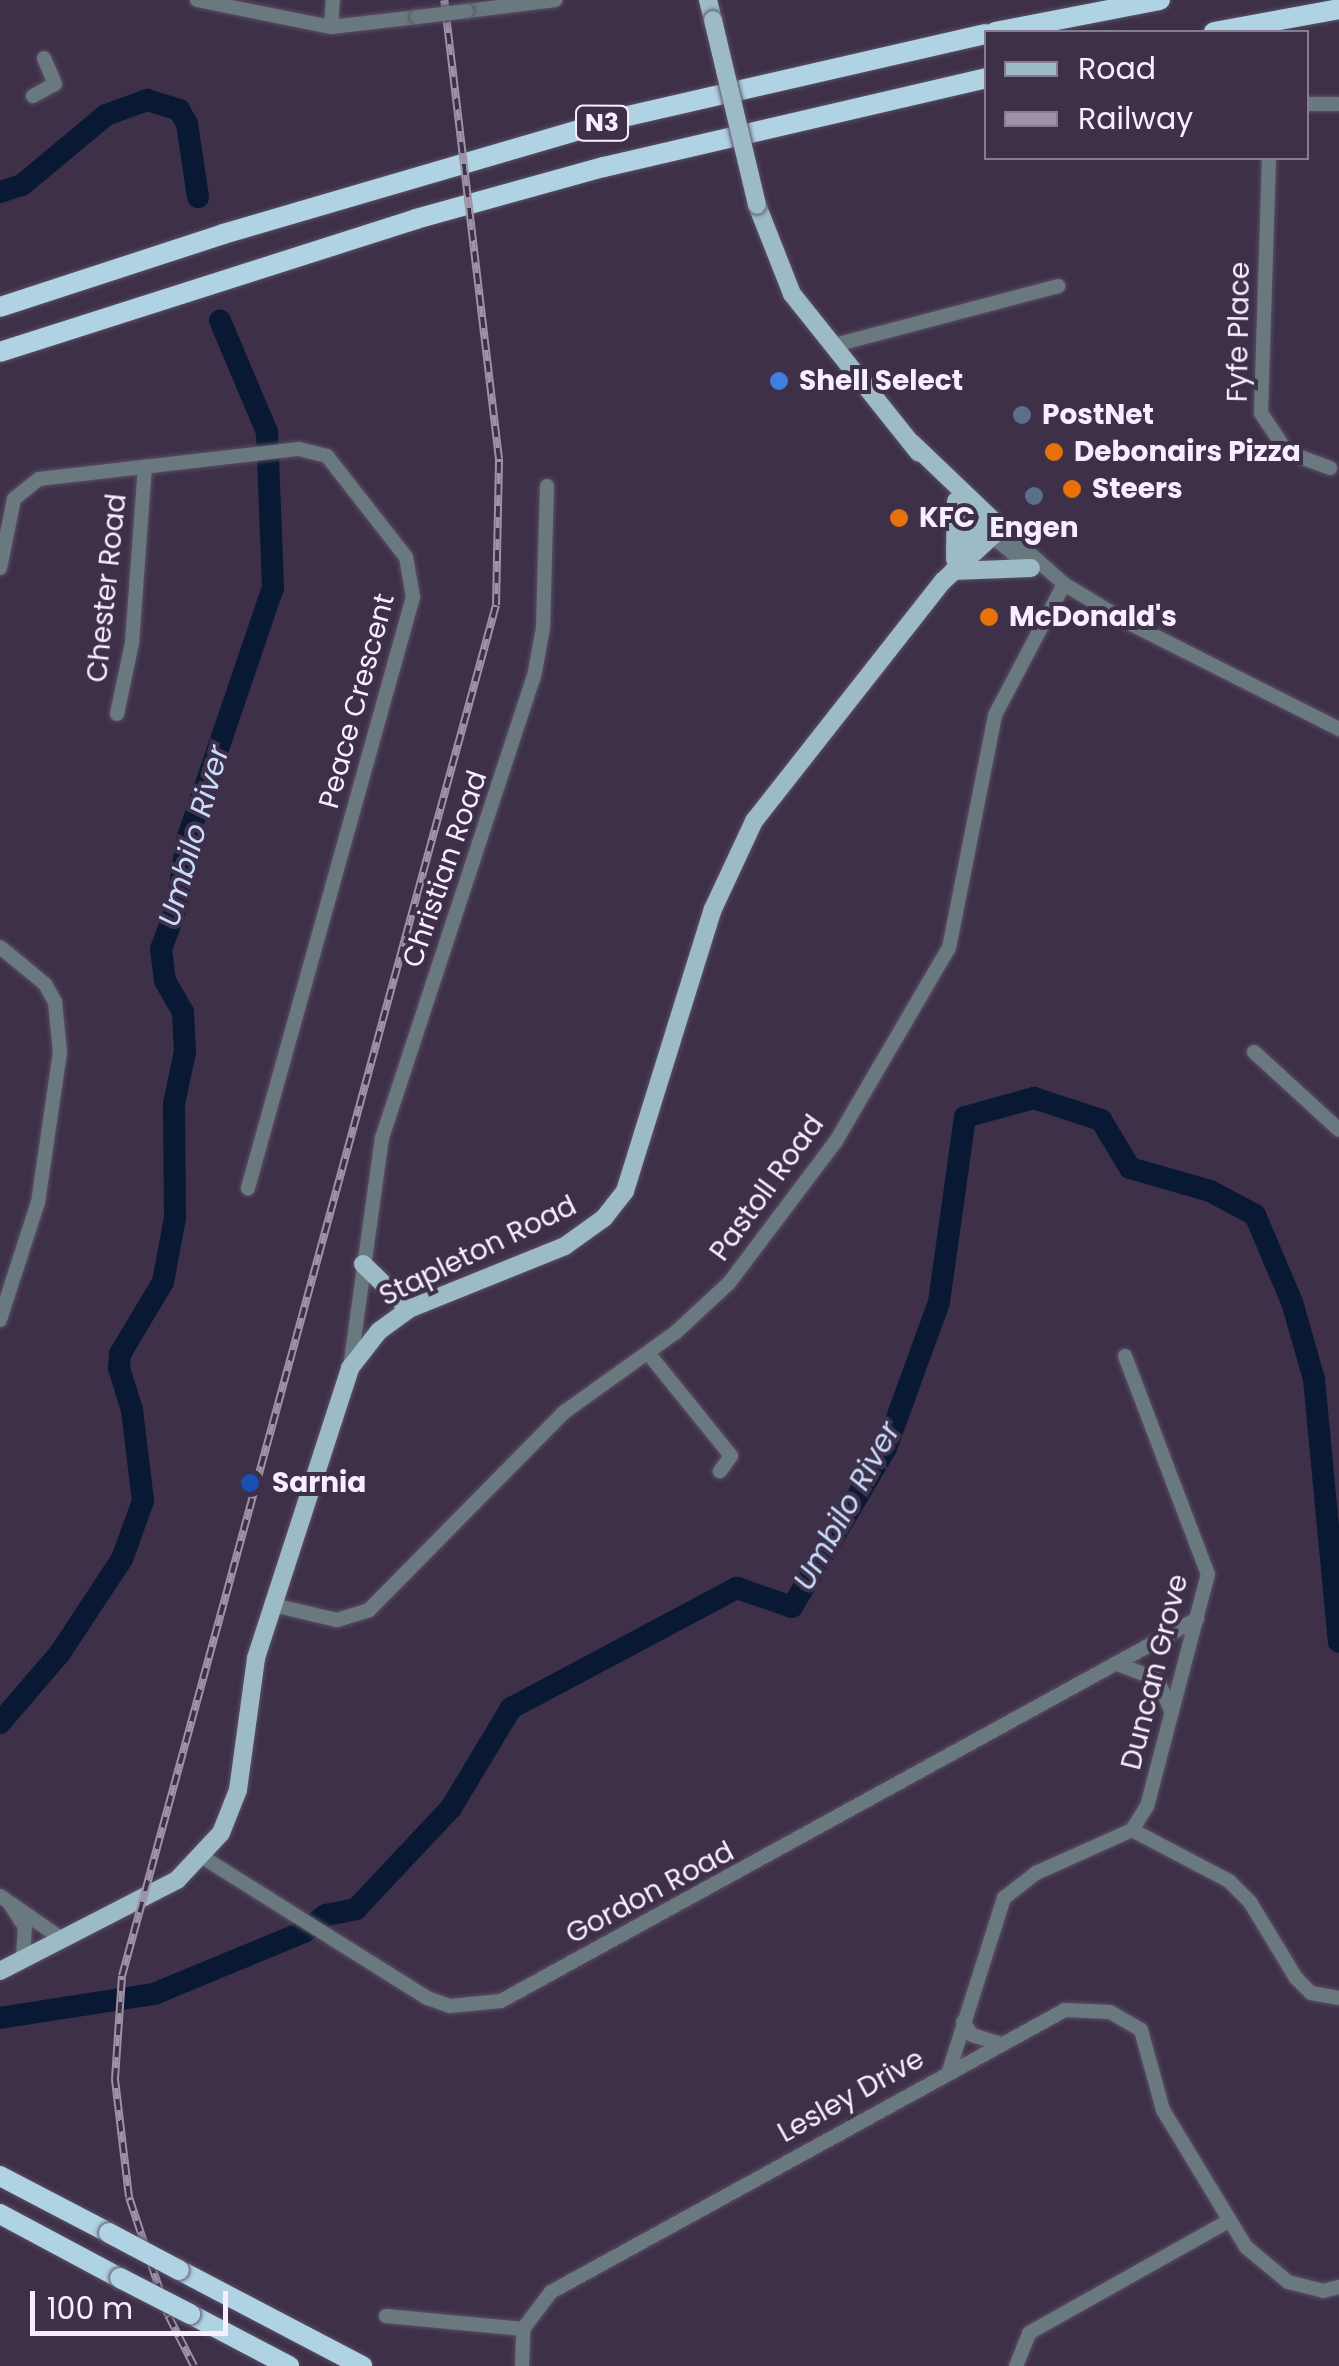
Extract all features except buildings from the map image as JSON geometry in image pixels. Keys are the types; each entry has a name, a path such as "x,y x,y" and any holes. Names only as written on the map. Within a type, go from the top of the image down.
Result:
{"highway":[{"path":"1005,30 1160,0"},
{"path":"1224,30 1339,8"},
{"name":"N3","path":"0,306 222,234 619,118 984,34"},
{"name":"N3","path":"0,352 236,276 604,166 984,78"},
{"path":"0,2176 362,2366"},
{"path":"0,2214 288,2366"}],"main road":[{"path":"709,5 758,206 779,275 956,501 990,526"},
{"path":"912,443 990,526"},
{"path":"956,501 949,572 1031,568"},
{"name":"Stapleton Road","path":"0,1971 147,1898 204,1858 238,1790 256,1658 350,1368 379,1330 409,1308 565,1246 612,1208 638,1163 713,909 745,838 949,572 990,526"},
{"path":"363,1264 409,1308"}],"street":[{"path":"197,0 331,27 555,0"},
{"path":"331,27 333,0"},
{"path":"33,96 55,84 44,58"},
{"path":"1309,104 1339,104"},
{"name":"Fyfe Place","path":"1269,160 1261,413 1286,452 1330,468"},
{"path":"834,345 1058,286"},
{"name":"Peace Crescent","path":"0,568 14,499 24,487 39,479 299,448 318,450 334,462 406,557 413,597 248,1188"},
{"name":"Chester Road","path":"116,714 132,643 145,466"},
{"name":"Christian Road","path":"350,1368 363,1264 391,1106 534,678 543,628 548,486"},
{"path":"990,526 1031,568 1339,729"},
{"path":"990,526 1060,581"},
{"name":"Pastoll Road","path":"273,1605 337,1620 368,1610 544,1430 648,1352 729,1282 805,1182 949,948 995,715 1060,581"},
{"path":"0,947 45,984 58,1024 52,1135 38,1202 0,1320"},
{"path":"1254,1052 1339,1130"},
{"path":"648,1352 731,1456 720,1470"},
{"name":"Duncan Grove","path":"1125,1356 1206,1562 1197,1619 1172,1717 1147,1806 1132,1830"},
{"name":"Gordon Road","path":"204,1858 334,1935 427,1998 450,2006 502,2001 1120,1665 1197,1619"},
{"path":"1120,1665 1157,1678 1172,1717"},
{"path":"1132,1830 1230,1881 1304,1986 1323,1998 1339,1998"},
{"name":"Lesley Drive","path":"523,2329 551,2292 949,2071 995,1916 1010,1890 1132,1830"},
{"path":"3,1898 62,1939"},
{"path":"3,1898 26,1927 24,1959"},
{"path":"949,2071 1064,2010 1129,2020 1150,2049 1163,2110 1228,2222 1288,2282 1323,2291 1339,2287"},
{"path":"963,2022 972,2035 998,2043"},
{"path":"1016,2366 1029,2333 1228,2222"},
{"path":"386,2316 523,2329 522,2366"}],"waterway":[{"name":"Umbilo River","path":"0,192 22,185 106,115 147,100 179,110 187,124 198,197"},
{"name":"Umbilo River","path":"0,1723 60,1653 122,1559 143,1501 132,1410 119,1368 120,1354 163,1282 175,1218 174,1104 185,1052 183,1012 165,981 161,949 177,906 187,840 273,587 267,432 220,321"},
{"name":"Umbilo River","path":"0,2018 154,1994 304,1932 326,1915 356,1909 451,1808 511,1708 737,1588 792,1607 886,1448 939,1302 965,1117 1034,1098 1101,1120 1130,1168 1210,1191 1255,1215 1292,1302 1314,1379 1339,1642"}],"railway":[{"path":"194,2366 168,2315 129,2197 115,2079 122,1976 496,605 499,459 444,0"}],"place":[{"name":"Shell Select","path":"779,381"},
{"name":"PostNet","path":"1022,415"},
{"name":"Debonairs Pizza","path":"1054,452"},
{"name":"Steers","path":"1072,489"},
{"name":"Engen","path":"1034,496"},
{"name":"KFC","path":"899,518"},
{"name":"McDonald's","path":"989,617"},
{"name":"Sarnia","path":"250,1483"}]}
